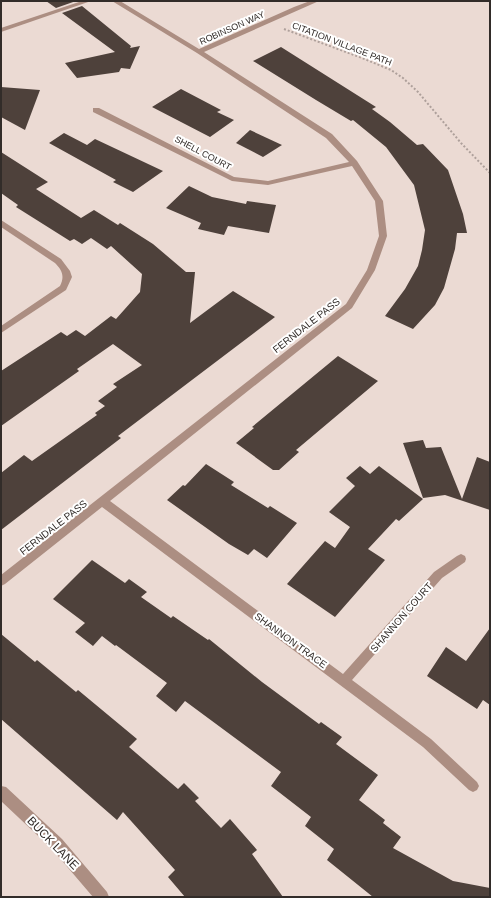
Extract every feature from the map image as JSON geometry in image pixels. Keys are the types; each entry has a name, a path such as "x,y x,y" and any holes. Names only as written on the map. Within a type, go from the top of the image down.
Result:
{"street":[{"path":"1,30 88,1"},
{"name":"FERNDALE PASS","path":"1,581 349,306 371,270 383,236 379,201 354,163 329,136 199,52 115,1"},
{"name":"ROBINSON WAY","path":"199,52 316,1"},
{"name":"SHELL COURT","path":"96,110 232,179 268,183 354,163"},
{"path":"1,223 58,261 65,268 68,275 68,281 63,288 1,330"},
{"name":"SHANNON TRACE","path":"102,502 345,680 427,743 473,786"},
{"name":"SHANNON COURT","path":"345,680 438,575 461,559"},
{"name":"BUCK LANE","path":"1,792 57,844 102,897"}],"path":[{"name":"CITATION VILLAGE PATH","path":"268,21 277,27 325,43 391,70 403,78 418,92 461,143 490,173"}],"building":[{"path":"46,1 76,1 56,8"},
{"path":"82,6 131,46 130,48 140,46 130,69 121,68 119,72 77,78 65,63 115,52 62,13"},
{"path":"281,47 376,107 372,109 417,145 423,144 448,170 463,214 467,233 457,233 455,249 444,288 435,305 413,329 385,316 405,289 418,266 422,250 425,230 414,185 386,147 353,120 351,121 253,61"},
{"path":"1,87 40,90 25,130 1,117"},
{"path":"181,89 221,110 217,112 234,120 210,137 152,107"},
{"path":"250,130 282,145 263,157 236,143"},
{"path":"64,133 87,145 95,139 163,171 133,192 113,182 116,180 49,143"},
{"path":"1,152 48,182 36,189 81,218 94,210 118,225 120,223 153,244 186,272 195,272 190,323 233,291 275,317 118,436 121,438 1,530 1,473 24,455 32,461 97,415 95,413 105,406 98,401 117,387 113,384 142,365 113,344 77,369 79,371 1,426 1,371 61,332 67,336 76,330 85,336 111,316 116,319 140,292 142,274 111,246 107,249 91,238 82,244 74,239 70,241 16,207 18,205 1,193"},
{"path":"189,186 212,197 246,204 247,201 276,205 269,233 228,226 224,235 198,229 201,223 166,208"},
{"path":"338,356 378,381 296,450 299,452 279,470 273,470 236,443 254,428 252,427"},
{"path":"423,440 426,448 441,447 462,499 477,457 490,462 490,510 445,495 423,498 403,443"},
{"path":"206,464 234,482 231,485 268,508 270,506 297,523 267,558 254,549 248,555 229,544 167,500 183,485 185,486"},
{"path":"360,466 370,474 379,466 423,499 399,521 396,519 368,549 385,560 335,617 287,584 325,541 335,548 350,527 329,512 355,486 346,478"},
{"path":"92,560 125,583 129,579 147,592 141,597 171,618 173,616 208,640 209,639 262,682 319,724 321,722 342,737 336,744 378,775 359,800 385,820 383,823 401,837 393,848 453,881 490,888 490,897 373,897 327,860 334,849 305,826 311,817 271,786 281,772 185,701 176,712 156,696 167,683 116,645 115,646 102,636 93,646 75,632 85,623 53,599"},
{"path":"490,628 490,705 483,700 477,709 427,676 446,647 466,661"},
{"path":"1,634 35,662 37,660 76,692 78,690 137,739 129,747 178,789 184,783 199,798 195,801 221,828 230,819 257,850 252,854 283,897 185,897 168,877 175,870 123,812 117,820 1,719"}]}
